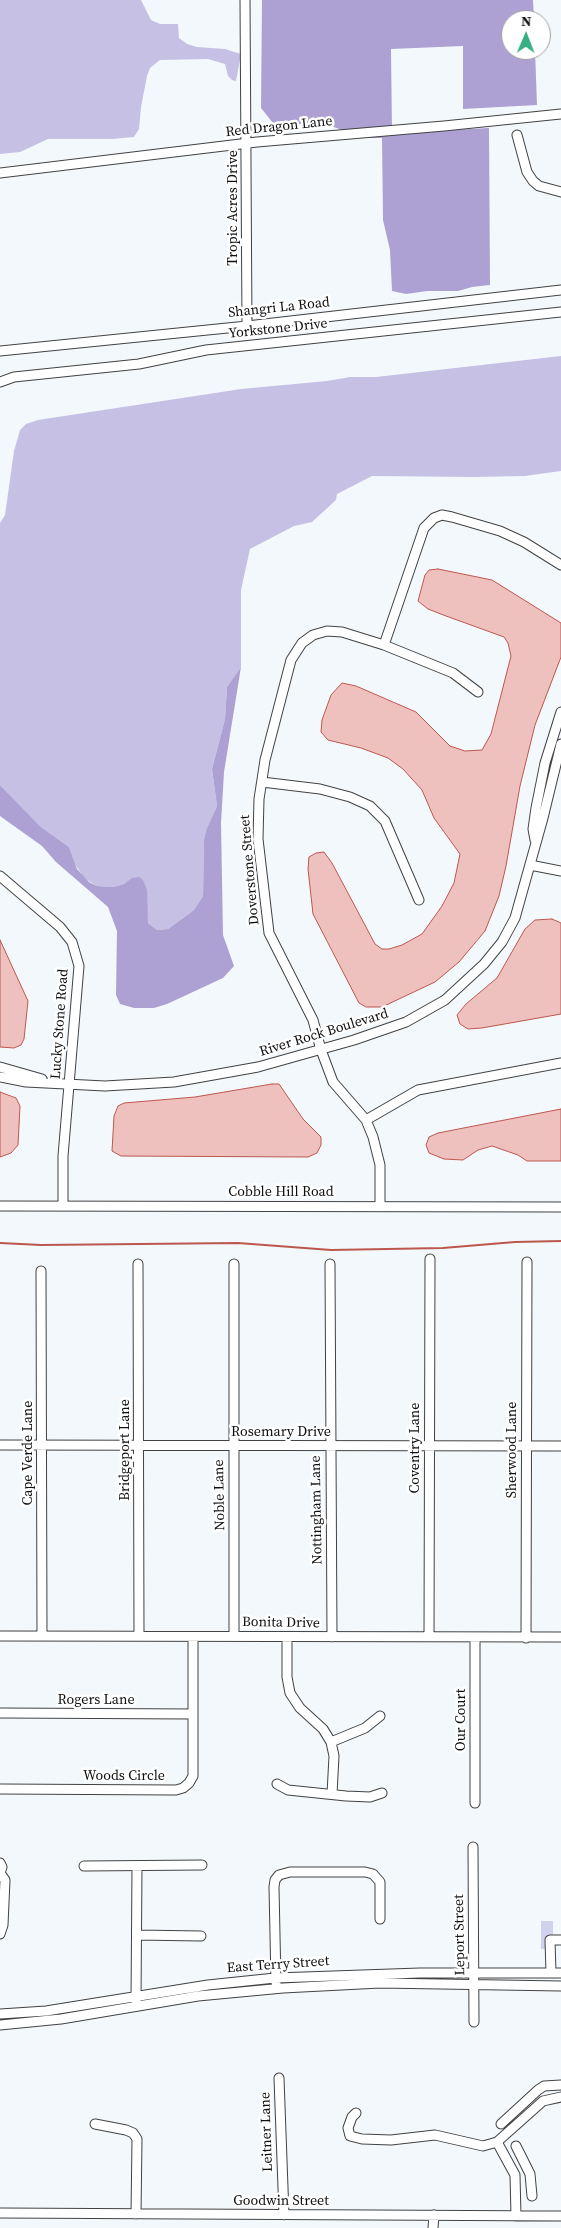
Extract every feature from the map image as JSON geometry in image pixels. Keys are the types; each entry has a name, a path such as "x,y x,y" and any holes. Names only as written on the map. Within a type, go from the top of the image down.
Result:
{"street":[{"name":"Tropic Acres Drive","path":"246,0 247,326"},
{"name":"Red Dragon Lane","path":"0,173 247,144 561,114"},
{"path":"517,136 528,172 533,181 539,186 561,192"},
{"name":"Shangri La Road","path":"0,351 247,326 561,290"},
{"name":"Yorkstone Drive","path":"0,382 14,377 139,364 206,350 561,312"},
{"path":"384,644 424,528 434,518 442,515 452,517 500,532 524,542 561,565"},
{"name":"Doverstone Street","path":"380,1206 379,1156 366,1120 333,1082 321,1050 313,1020 272,940 268,928 258,839 258,810 268,749 294,655 302,644 313,635 334,631 384,644 453,673 478,692"},
{"name":"River Rock Boulevard","path":"535,843 533,829 536,808 546,763 561,712"},
{"name":"River Rock Boulevard","path":"0,1067 50,1081 69,1084 126,1086 174,1082 258,1067 321,1050 406,1022 445,1000 466,982 502,942 515,918 535,843 544,818 561,744"},
{"path":"262,782 320,789 350,797 370,806 385,821 419,900"},
{"path":"530,865 561,871"},
{"name":"Lucky Stone Road","path":"0,876 60,927 74,948 79,966 63,1156 64,1206"},
{"path":"366,1120 418,1090 561,1063"},
{"name":"River Rock Boulevard","path":"0,1077 26,1082 50,1081"},
{"name":"Cobble Hill Road","path":"0,1206 561,1207"},
{"name":"Coventry Lane","path":"429,1637 428,1447 430,1259"},
{"name":"Sherwood Lane","path":"526,1638 527,1262"},
{"name":"Bridgeport Lane","path":"138,1264 139,1636"},
{"name":"Noble Lane","path":"234,1264 234,1636"},
{"name":"Nottingham Lane","path":"330,1264 332,1637"},
{"name":"Cape Verde Lane","path":"41,1271 42,1636"},
{"name":"Rosemary Drive","path":"0,1445 561,1446"},
{"name":"Bonita Drive","path":"0,1636 561,1637"},
{"name":"Woods Circle","path":"0,1789 176,1790 190,1783 193,1776 193,1637"},
{"path":"287,1637 287,1677 290,1693 300,1708 323,1729 332,1742 334,1756 332,1794"},
{"name":"Our Court","path":"475,1638 475,1803"},
{"name":"Rogers Lane","path":"0,1713 193,1714"},
{"path":"332,1742 365,1728 380,1716"},
{"path":"277,1784 288,1790 370,1797 382,1794"},
{"name":"Leport Street","path":"473,1847 474,2022"},
{"path":"0,1863 2,1867 0,1873 5,1880 3,1925 0,1934"},
{"path":"84,1866 202,1865"},
{"path":"135,2007 136,1866"},
{"path":"276,1988 275,1883 277,1877 290,1872 365,1872 373,1874 380,1882 380,1919"},
{"path":"137,1935 201,1936"},
{"path":"550,1973 550,1940 561,1940"},
{"name":"East Terry Street","path":"0,2014 46,2011 208,1985 275,1978 360,1974 561,1974"},
{"path":"0,2025 61,2020 198,1996 276,1988 380,1984 561,1986"},
{"name":"Leitner Lane","path":"279,2078 284,2215"},
{"path":"501,2124 544,2086 561,2085"},
{"path":"356,2113 352,2117 348,2128 350,2136 362,2139 391,2140 428,2135 476,2145 490,2144 497,2142 543,2101 561,2097"},
{"path":"96,2124 126,2130 133,2133 137,2139 136,2214"},
{"path":"497,2142 515,2175 516,2216"},
{"path":"516,2146 532,2181 532,2196"},
{"path":"513,2169 525,2164"},
{"name":"Goodwin Street","path":"0,2213 561,2216"},
{"path":"433,2228 434,2215"}],"shaded area":[{"path":"0,0 141,0 151,20 160,24 178,24 179,38 187,44 197,47 225,49 241,54 236,81 228,76 225,64 208,59 160,60 150,68 147,76 139,129 134,137 48,139 20,152 0,154"},
{"path":"262,0 533,0 534,10 501,10 501,60 535,60 537,105 463,109 463,46 391,49 392,133 489,128 490,285 458,291 427,291 406,294 392,291 390,250 383,220 382,138 359,138 351,133 328,125 273,123 261,108"},
{"path":"561,356 561,471 525,476 372,476 337,494 336,500 312,522 294,526 250,549 241,590 241,667 227,687 225,719 212,769 217,806 206,830 204,840 203,896 194,910 168,929 157,930 148,923 147,890 133,878 124,884 113,887 97,886 84,878 75,864 69,847 41,827 0,785 0,523 5,515 14,451 20,430 26,424 38,420 241,389 350,377 376,377"},
{"path":"438,569 492,580 561,623 561,657 535,725 520,786 499,896 485,931 459,962 435,982 382,1007 366,1007 359,1003 313,914 308,869 309,857 316,853 324,852 332,863 375,944 382,949 389,949 402,945 422,934 442,906 454,883 460,854 434,818 422,790 403,769 388,758 361,748 328,740 321,732 322,720 331,695 342,683 356,686 416,712 450,746 465,751 482,750 491,734 511,656 508,643 504,637 428,609 418,601 425,575 429,570"},
{"path":"241,667 224,772 221,823 223,935 234,966 223,978 167,1004 154,1008 134,1008 120,1004 116,995 117,931 108,907 56,862 42,846 0,816 0,785 41,827 69,847 77,869 89,882 97,886 113,887 124,884 132,878 139,877 143,880 147,890 148,923 157,930 168,929 194,910 203,896 204,840 206,830 217,806 212,769 225,719 227,687"},
{"path":"552,919 561,923 561,1014 482,1028 468,1029 460,1024 457,1015 466,1004 497,978 525,929 535,920"},
{"path":"0,940 28,1001 24,1039 21,1045 14,1048 0,1047"},
{"path":"279,1084 303,1119 321,1137 321,1145 317,1153 308,1157 121,1156 112,1151 114,1116 118,1106 124,1103 195,1097"},
{"path":"0,1092 16,1098 20,1106 18,1145 11,1153 0,1157"},
{"path":"561,1109 561,1161 527,1161 518,1155 492,1146 478,1150 463,1160 444,1159 429,1153 426,1145 429,1137 438,1133"},
{"path":"541,1921 553,1921 553,1949 541,1949"}],"waterway":[{"path":"0,1243 41,1245 238,1243 331,1250 443,1248 515,1242 561,1241"}]}
